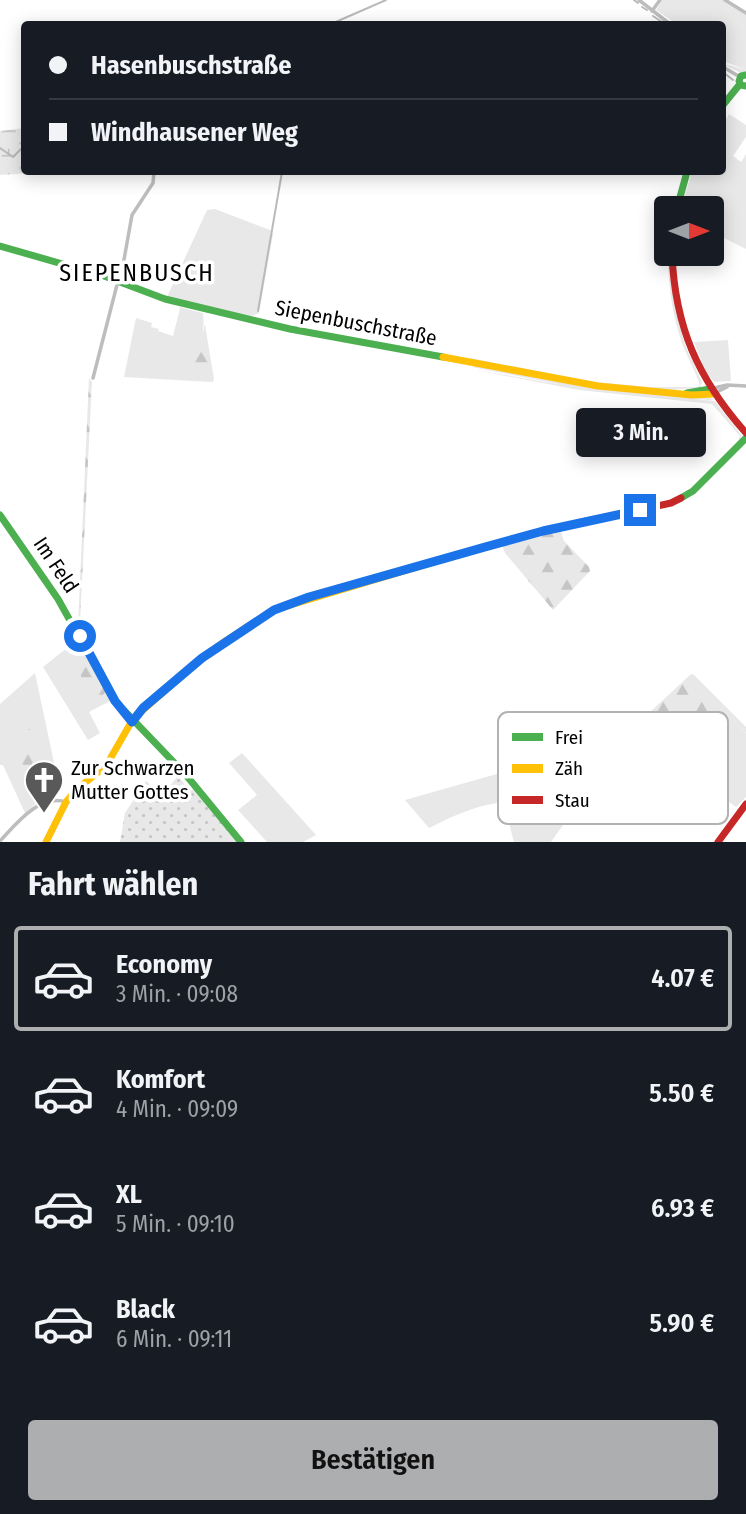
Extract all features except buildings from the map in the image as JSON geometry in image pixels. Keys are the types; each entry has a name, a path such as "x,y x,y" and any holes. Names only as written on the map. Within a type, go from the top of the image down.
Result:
{"street":[{"path":"639,0 666,21"},
{"path":"652,10 660,0"},
{"path":"725,0 746,13"},
{"path":"726,69 743,80 726,102"},
{"path":"93,377 119,282 132,215 151,188 153,175"},
{"path":"680,196 686,175"},
{"name":"Siepenbuschstraße","path":"0,247 119,282 165,299 303,332 598,386 687,393 712,392"},
{"path":"46,842 66,802 106,766 143,708 202,658 256,621 288,604 551,529 671,503 693,491 746,435 712,392 694,360 680,321 673,266"},
{"path":"712,392 729,386 746,386"},
{"name":"Im Feld","path":"0,515 58,599 115,701 132,722 186,775 241,842"},
{"path":"0,841 40,804 51,799 66,802"},
{"path":"718,842 746,804"}],"green space":[{"path":"662,0 723,0 746,14 746,72 739,72 726,66 744,69 726,62 726,21 672,21 656,10"},
{"path":"729,114 746,125 746,137 733,156 741,162 746,154 746,249 724,238 724,196 685,196 691,175 726,175 726,120"},
{"path":"21,128 21,174 0,175 0,131"},
{"path":"215,209 270,230 273,234 259,313 250,317 167,297 207,210"},
{"path":"669,266 679,324 685,345 702,382 700,388 665,390 601,385 473,361 470,358 595,382 650,387 697,387 700,385 682,343 670,288"},
{"path":"179,307 203,313 203,330 193,381 124,377 136,318 152,323 151,327 173,336"},
{"path":"205,325 213,382 193,381 194,364"},
{"path":"728,340 731,381 714,382 706,372 694,342"},
{"path":"472,367 602,389 710,398 714,400 693,399 715,401 742,436 737,443 740,436 712,404 579,390 470,369 569,386"},
{"path":"89,378 92,382 78,626"},
{"path":"560,529 564,541 590,571 553,610 505,553 502,545"},
{"path":"77,640 81,642 112,700 89,712 100,733 88,740 43,667"},
{"path":"73,649 86,649 107,690 99,700 94,692 87,692 72,653"},
{"path":"35,673 60,791 54,793 49,769 40,767 38,802 25,813 3,765 0,765 0,704"},
{"path":"691,674 746,727 746,733 734,721 728,722 728,712 650,712"},
{"path":"728,721 734,721 746,733 746,789 729,794"},
{"path":"28,729 37,732 42,750 31,765 39,763 40,768 49,769 53,793 36,803 24,774 21,754 32,754 34,750 33,734 27,732"},
{"path":"242,753 316,835 303,842 267,842 238,810 257,795 229,763"},
{"path":"498,774 498,808 497,803 470,810 429,828 405,800"},
{"path":"178,776 191,791 193,789 238,842 120,842 125,813 146,781 162,795"},
{"path":"736,786 746,789 746,797 736,807 728,801 728,792"},
{"path":"509,824 564,824 551,842 514,842"}],"waterway":[{"path":"338,21 386,0"},
{"path":"634,0 638,3"},
{"path":"642,7 647,10"},
{"path":"653,16 660,21"},
{"path":"726,74 733,80"},
{"path":"0,148 13,157 21,149"},
{"path":"258,311 281,175"}],"traffic: fast":[{"path":"746,75 741,76 739,81 746,86"},
{"path":"726,101 740,84"},
{"path":"680,196 686,175"},
{"path":"0,246 104,276 165,299 290,329 443,357"},
{"path":"687,393 710,389"},
{"path":"681,498 693,491 746,438"},
{"path":"0,515 58,599 115,701 186,775 241,842"}],"traffic: slow":[{"path":"443,357 598,386 692,395 713,394"},
{"path":"46,842 66,802 77,789 106,766 133,719 224,642 274,610 444,559"}],"traffic: jam":[{"path":"673,266 678,305 692,351 715,393 746,433"},
{"path":"444,559 527,535 671,503 681,498"},
{"path":"718,842 746,804"}],"place":[{"name":"Zur Schwarzen Mutter Gottes","path":"44,814"}],"district":[{"name":"SIEPENBUSCH","path":"137,273"}],"route":[{"path":"80,636 115,701 132,722 143,708 202,658 256,621 288,604 543,531 640,510"}]}
